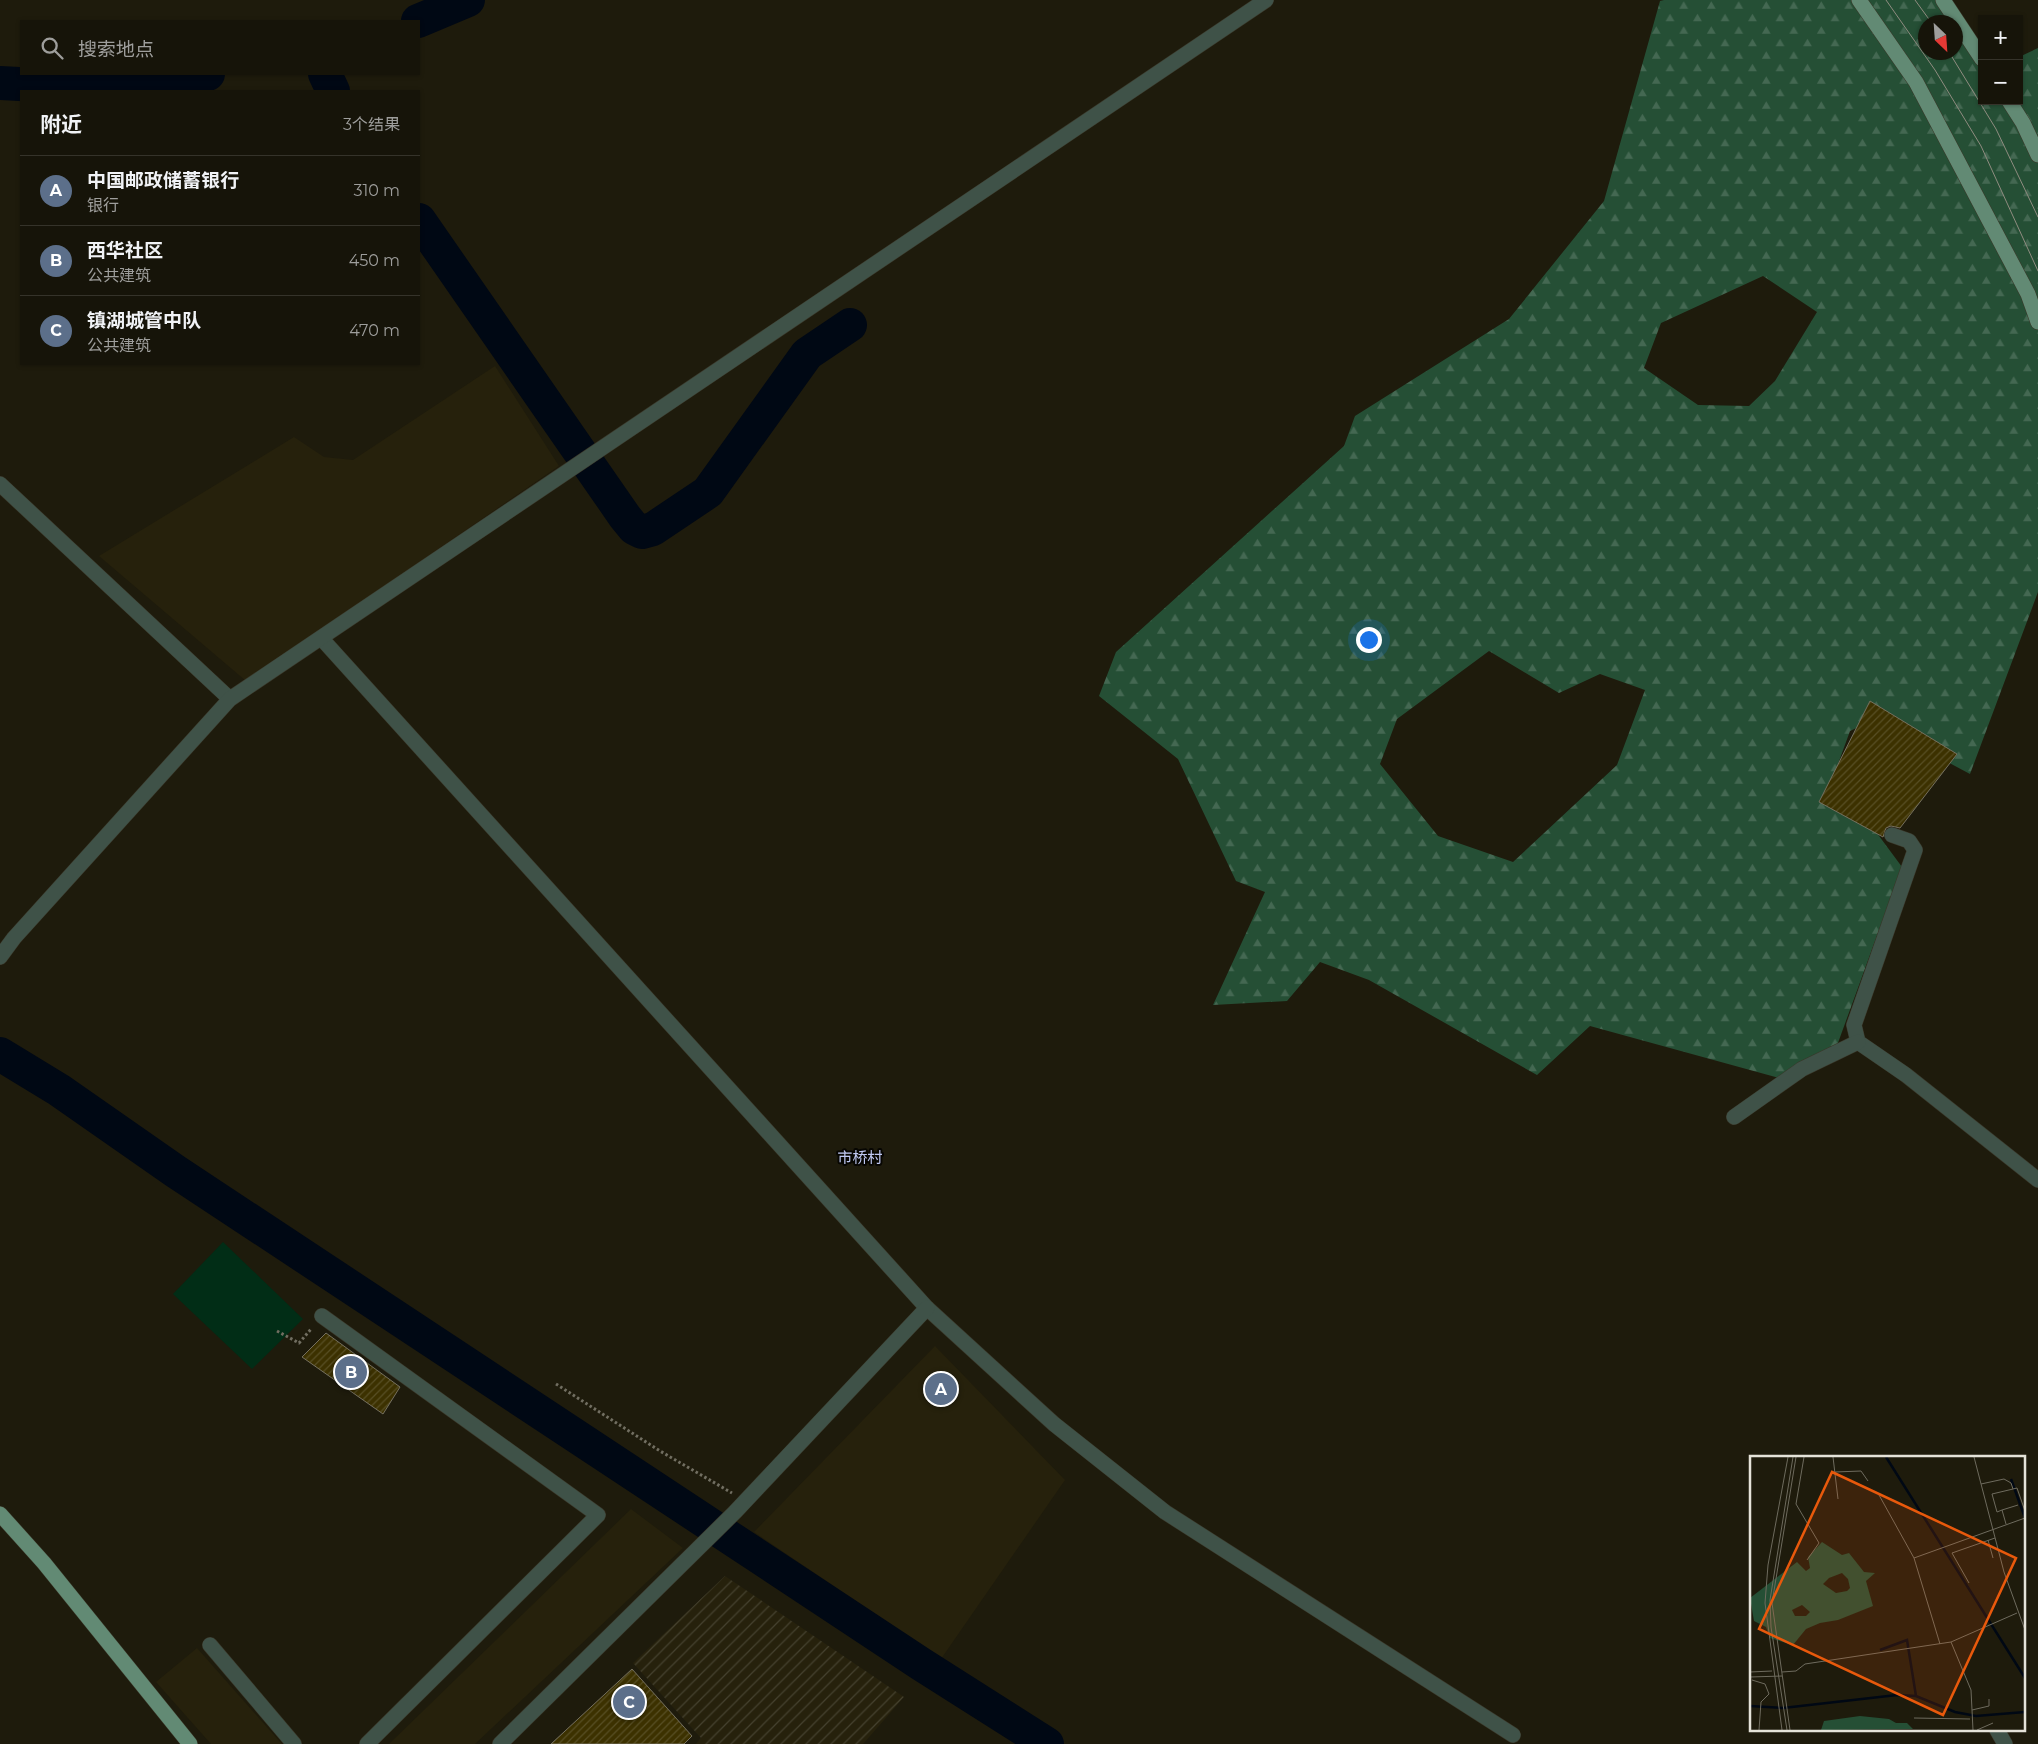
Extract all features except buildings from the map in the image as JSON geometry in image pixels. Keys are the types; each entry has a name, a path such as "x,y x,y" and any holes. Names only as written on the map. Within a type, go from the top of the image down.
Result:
{"main road":[{"path":"1859,0 1916,82 2028,294 2038,322"},
{"path":"1943,0 1978,54"},
{"path":"2012,105 2023,123 2038,155"},
{"path":"0,1514 44,1563 190,1744"}],"street":[{"path":"0,957 14,938 230,699 1266,0"},
{"path":"0,484 230,699"},
{"path":"322,638 927,1308 1054,1424 1165,1512 1514,1735"},
{"path":"1892,835 1909,841 1915,850 1854,1025 1858,1042 1906,1075 2038,1180"},
{"path":"1734,1117 1802,1069 1858,1042"},
{"path":"500,1744 746,1501 927,1308"},
{"path":"322,1316 598,1515 367,1744"},
{"path":"210,1645 294,1744"},
{"path":"1998,1732 2005,1744"}],"path":[{"path":"277,1331 299,1344 322,1316"},
{"path":"556,1384 660,1451 746,1501"}],"shaded area":[{"path":"495,366 559,466 246,681 99,556 294,437 324,457 353,460"},
{"path":"935,1346 1065,1480 941,1659 754,1532"},
{"path":"631,1509 683,1548 475,1744 389,1744"},
{"path":"725,1576 904,1697 863,1744 696,1744 701,1738 633,1663"},
{"path":"197,1648 282,1744 211,1744 156,1682"}],"green space":[{"path":"1949,0 1959,15 1918,15 1918,60 1963,60 1963,21 1978,44 1978,105 2023,105 2023,55 2038,48 2038,592 1970,774 1871,721 1850,731 1834,775 1902,867 1831,1062 1790,1081 1590,1026 1537,1075 1369,980 1320,962 1287,1001 1213,1005 1265,892 1236,881 1178,759 1099,696 1116,652 1344,446 1355,416 1509,319 1604,201 1660,1","holes":["1763,276 1817,312 1775,381 1749,406 1698,405 1644,368 1661,323","1489,651 1559,693 1600,674 1645,690 1617,765 1513,862 1438,836 1380,764 1397,719"]},
{"path":"223,1242 303,1319 252,1369 173,1294"}],"waterway":[{"path":"420,20 468,0"},
{"path":"0,83 75,87 198,75"},
{"path":"325,75 333,90"},
{"path":"420,221 625,517 634,528 642,532 653,529 708,492 807,354 850,325"},
{"path":"0,1054 59,1090 175,1171 921,1664 1047,1744"}],"tram line":[{"path":"1886,0 1935,70 1981,146 2038,271"},
{"path":"1915,0 1926,15"},
{"path":"1954,60 1996,129 2038,217"}],"place":[{"name":"西华社区","path":"351,1372"},
{"name":"中国邮政储蓄银行","path":"941,1389"},
{"name":"镇湖城管中队","path":"629,1702"}],"district":[{"name":"市桥村","path":"860,1158"}]}
